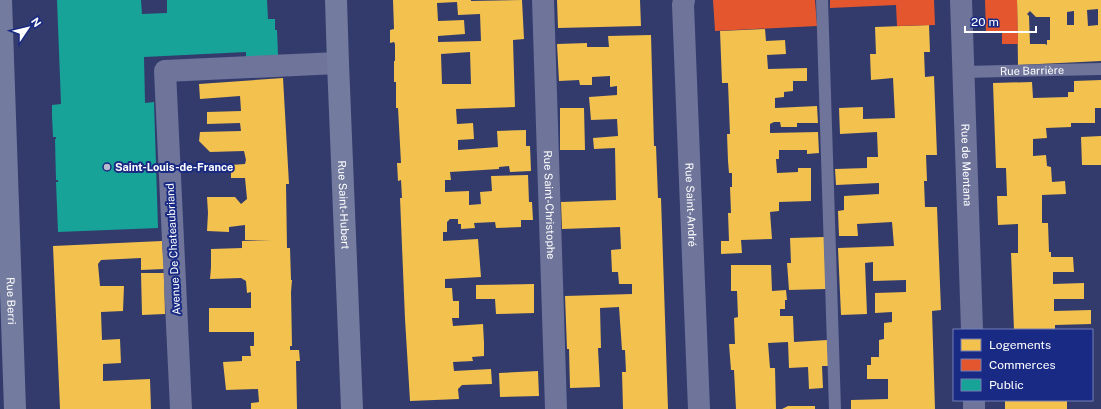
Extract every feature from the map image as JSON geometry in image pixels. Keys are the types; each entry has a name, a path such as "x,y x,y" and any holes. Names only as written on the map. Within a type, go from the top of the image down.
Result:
{"street":[{"name":"Rue Berri","path":"1,0 15,409"},
{"name":"Rue Saint-Hubert","path":"336,0 352,409"},
{"name":"Rue Saint-Christophe","path":"543,0 556,409"},
{"name":"Rue Saint-André","path":"684,0 698,409"},
{"name":"Rue de Mentana","path":"961,0 972,329"},
{"name":"Avenue De Chateaubriand","path":"181,409 165,71 338,64"}],"lane":[{"path":"822,0 835,409"},
{"name":"Rue Barrière","path":"963,72 1101,69"}],"building: Logements":[{"path":"393,0 522,0 524,39 513,40 515,107 456,109 457,124 473,123 474,139 458,140 458,150 498,147 497,131 526,130 526,146 530,146 531,171 510,172 509,166 499,167 499,169 450,172 451,180 445,180 445,192 469,191 469,205 481,204 480,192 492,191 491,176 528,175 529,202 532,202 533,220 521,220 521,227 496,228 495,222 474,223 475,228 461,229 461,224 458,224 458,219 450,219 447,222 447,232 443,232 443,241 478,239 481,277 445,279 445,288 452,288 453,301 459,301 459,318 452,318 453,326 483,324 484,356 472,357 473,361 453,362 454,371 491,369 492,384 462,385 458,389 459,399 410,401 400,198 402,198 401,180 398,181 397,163 401,163 398,108 396,108 396,82 394,82 395,44 394,42 390,43 390,30 394,29","holes":["457,2 458,15 480,14 481,41 438,42 438,36 465,34 464,20 438,21 437,3","470,52 471,84 442,84 441,54"]},
{"path":"557,0 640,0 641,26 558,28"},
{"path":"1017,0 1101,0 1101,61 1018,65","holes":["1098,9 1098,25 1088,26 1087,10","1030,11 1036,17 1050,17 1050,40 1047,40 1047,45 1030,44 1029,16 1027,14","1074,11 1074,25 1067,25 1067,12"]},
{"path":"929,25 930,52 924,52 925,77 934,76 937,155 926,155 927,181 924,181 925,207 937,207 941,310 932,311 935,409 851,409 851,400 888,399 888,379 867,379 867,365 871,365 871,357 879,357 879,340 884,339 884,323 892,322 892,312 875,313 875,293 906,292 906,280 873,281 873,262 865,263 867,314 841,315 838,248 894,246 892,222 857,224 858,236 839,236 838,211 844,210 844,196 879,194 879,183 836,185 835,169 867,168 867,157 878,157 877,132 840,134 839,108 863,107 863,119 895,118 893,78 871,80 870,54 876,54 875,27"},
{"path":"765,29 766,41 785,40 786,54 767,55 768,69 807,68 807,81 793,81 793,91 784,92 784,97 775,98 775,108 817,106 818,123 797,123 797,127 781,127 780,122 774,122 770,124 770,133 818,132 819,153 807,154 807,150 779,150 779,159 776,159 777,173 798,172 798,168 811,168 811,201 779,202 779,211 770,212 772,239 741,240 742,253 721,254 721,241 729,241 728,213 731,213 730,187 732,187 732,173 729,173 728,161 727,134 730,134 728,83 722,83 720,31"},
{"path":"651,35 654,146 656,146 658,198 661,198 668,409 623,409 622,372 626,372 625,350 622,350 619,307 600,308 601,348 598,348 600,387 570,388 565,296 632,294 632,284 619,284 618,272 612,272 611,250 621,249 620,227 562,229 561,202 616,200 615,148 594,149 593,138 618,136 617,119 591,120 589,97 617,95 617,86 610,87 610,76 592,77 592,85 580,85 579,80 559,81 557,44 587,43 587,47 609,47 608,36"},
{"path":"283,78 289,184 286,184 287,248 290,248 292,280 292,346 290,346 290,350 299,350 300,361 296,361 297,409 251,409 251,403 259,402 258,389 226,390 223,362 242,361 242,356 251,356 250,346 254,346 254,332 209,332 209,308 251,308 251,292 247,293 246,281 241,278 210,279 211,249 242,248 242,241 272,240 245,240 245,225 229,227 229,232 207,231 207,197 235,197 241,204 247,199 245,178 231,178 231,165 245,164 246,160 244,151 210,152 199,141 200,132 241,131 240,123 207,124 207,112 241,111 240,96 200,99 199,84"},
{"path":"1101,80 1101,108 1095,108 1095,123 1071,123 1071,127 1046,128 1047,138 1033,139 1033,156 1046,155 1047,166 1051,167 1052,182 1065,181 1066,194 1042,195 1042,223 1048,223 1049,252 1051,252 1051,257 1073,257 1074,272 1053,272 1053,284 1084,283 1084,299 1054,299 1054,311 1091,310 1091,324 1055,325 1055,329 1014,329 1011,253 1018,253 1018,224 998,225 997,196 1007,196 1006,168 996,168 993,83 1032,82 1033,98 1068,97 1068,92 1074,92 1074,81"},
{"path":"560,108 584,108 585,150 560,150"},
{"path":"1101,136 1101,165 1082,165 1081,137"},
{"path":"824,237 826,289 789,290 787,263 791,263 790,238"},
{"path":"162,241 164,269 141,270 141,258 101,260 98,264 100,286 124,286 123,311 101,312 102,340 120,339 121,363 103,364 103,381 150,379 151,409 60,409 53,246"},
{"path":"731,265 771,265 772,291 786,290 787,300 785,300 785,309 780,309 780,316 793,316 794,342 827,340 829,366 822,366 823,388 809,389 808,367 789,368 788,342 768,343 770,368 775,368 776,409 736,409 734,370 731,370 729,344 735,344 734,318 738,317 737,291 731,291"},
{"path":"141,273 164,273 165,314 142,315"},
{"path":"534,284 534,313 496,314 495,299 476,299 476,285"},
{"path":"538,371 539,396 500,397 499,373"},
{"path":"1005,401 1067,401 1067,409 1005,409"},
{"path":"788,406 815,406 815,409 782,409"}],"building: Commerces":[{"path":"713,0 815,0 817,26 715,31"},
{"path":"830,0 934,0 935,25 897,26 896,5 830,8"},
{"path":"985,0 1017,0 1018,44 1002,44 1002,33 986,33"}],"building: Public":[{"name":"Saint-Louis-de-France","path":"57,0 141,0 142,14 167,13 167,0 267,0 268,19 275,19 278,55 246,57 246,52 144,57 145,103 154,102 158,228 58,232 56,137 53,137 52,116 52,105 61,104"}],"place":[{"name":"Saint-Louis-de-France","path":"107,167"}]}
